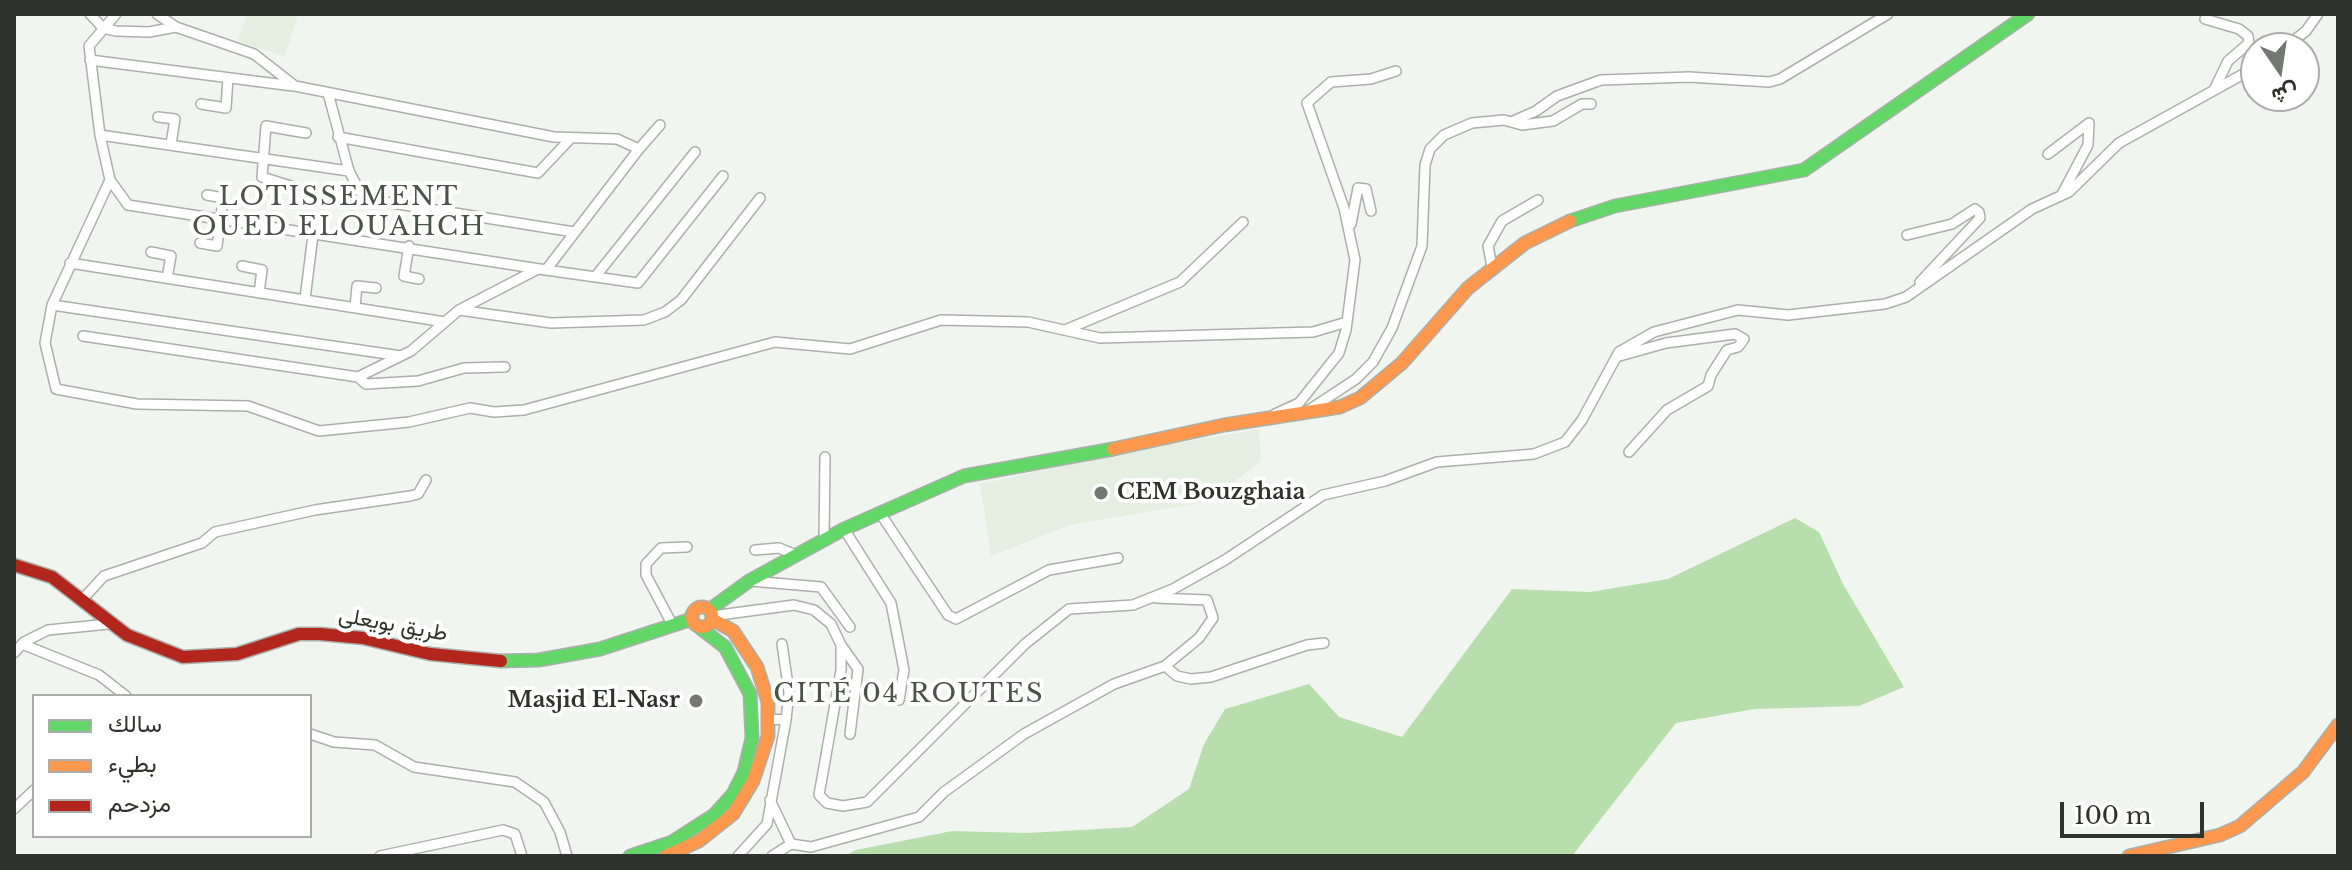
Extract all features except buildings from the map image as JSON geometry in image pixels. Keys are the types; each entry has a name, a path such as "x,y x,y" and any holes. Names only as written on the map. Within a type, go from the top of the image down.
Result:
{"main road":[{"name":"طريق بويعلى","path":"14,565 52,577 127,635 183,657 217,657 288,637 320,634 363,638 430,654 498,661 580,654 673,626 709,625 711,615 749,581 844,529 964,476 1299,416 1340,407 1360,398 1402,363 1492,266 1556,226 1615,206 1804,170 2028,14"},
{"path":"666,856 718,827 742,802 763,757 770,719 763,682 749,652 733,631 711,615"},
{"path":"630,856 672,842 714,815 733,794 744,772 752,738 750,694 736,662 725,647 696,623"},
{"path":"2132,856 2220,835 2240,826 2303,772 2338,725"}],"street":[{"path":"90,14 103,28 149,32 176,27"},
{"path":"116,14 89,46 100,135 110,180 128,205 638,283 723,176"},
{"path":"157,14 176,27 254,54 295,86"},
{"path":"1511,122 1536,111 1557,96 1601,80 1689,77 1769,82 1780,79 1888,14"},
{"path":"2305,32 2318,14"},
{"path":"2205,19 2239,29 2248,36 2249,43 2228,61 2214,90"},
{"path":"90,60 295,86 571,138 617,139 639,149"},
{"path":"1261,421 1299,403 1339,353 1347,322 1355,260 1307,103 1331,82 1371,79 1396,71"},
{"path":"841,645 832,734 820,777 819,795 827,803 843,806 867,802 1056,618 1069,609 1133,605 1153,598 1225,560 1323,495 1385,481 1437,462 1534,454 1565,442 1582,420 1616,357 1636,339 1654,332 1738,310 1788,315 1885,304 1906,297 2032,209 2069,192 2119,143 2240,76"},
{"path":"201,104 226,108 228,78"},
{"path":"328,93 349,171 360,192 373,200 574,232"},
{"path":"1299,416 1356,379 1373,362 1392,328 1422,246 1425,165 1430,149 1444,135 1472,123 1511,122 1522,125 1553,121 1582,104 1591,104"},
{"path":"158,117 175,119 171,144"},
{"path":"2048,154 2089,123 2088,145 2061,196"},
{"path":"358,377 402,356 459,310 542,269 660,125"},
{"path":"294,187 262,177 266,126 306,133"},
{"path":"100,135 263,156 349,171"},
{"path":"338,137 538,173 571,138"},
{"path":"595,277 695,152"},
{"path":"110,180 52,305 45,343 56,389 137,404 248,406 319,431 409,422 470,408 494,412 524,410 775,342 850,349 941,320 1028,322 1100,338 1313,332 1347,322"},
{"path":"1349,236 1358,188 1366,189 1371,211"},
{"path":"200,243 217,246 223,198 207,195"},
{"path":"459,310 551,323 644,320 665,312 681,300 760,198"},
{"path":"1492,266 1488,246 1502,221 1538,200"},
{"path":"1906,297 1980,218 1979,212 1975,209 1952,224 1907,235"},
{"path":"1065,330 1180,282 1243,222"},
{"path":"305,299 313,235"},
{"path":"409,246 404,276 419,279"},
{"path":"151,252 171,256 167,278"},
{"path":"70,263 445,322"},
{"path":"242,266 262,270 259,293"},
{"path":"355,307 357,286 376,288"},
{"path":"52,305 402,356"},
{"path":"1616,357 1666,343 1735,334 1744,339 1738,347 1727,350 1711,375 1708,386 1667,410 1629,452"},
{"path":"83,336 358,377 366,384 418,381 464,368 505,367"},
{"path":"824,540 825,457"},
{"path":"81,601 104,576 202,543 215,532 315,510 410,496 418,494 426,480"},
{"path":"880,513 948,615 956,619 1049,570 1118,558"},
{"path":"844,529 891,603 904,670 899,700"},
{"path":"673,626 646,575 646,564 661,548 687,547"},
{"path":"755,550 779,548 796,555"},
{"path":"778,565 788,582"},
{"path":"749,581 821,587 850,627"},
{"path":"772,856 791,844 811,847 919,817 944,792 1024,734 1114,684 1165,666 1199,638 1213,618 1207,600 1153,598"},
{"path":"711,615 804,607 824,616 858,669 850,734"},
{"path":"14,653 22,644 48,630 109,624"},
{"path":"1165,666 1177,676 1191,679 1211,677 1307,645 1324,643"},
{"path":"22,644 99,675 123,694"},
{"path":"738,856 767,824 789,692 782,644"},
{"path":"770,719 786,720"},
{"path":"312,735 334,742 375,745 414,767 515,782 544,802 560,832 567,856"},
{"path":"14,809 32,792"},
{"path":"770,800 791,844"},
{"path":"380,856 503,830 515,834 522,856"}],"shaded area":[{"path":"247,14 298,15 285,57 238,41"},
{"name":"CEM Bouzghaia","path":"1259,429 1261,461 1210,501 1070,525 991,556 980,484 1125,452"}],"green space":[{"path":"1795,518 1819,532 1843,584 1904,687 1859,706 1755,709 1676,723 1572,856 845,856 856,850 952,831 1028,833 1132,827 1189,789 1204,744 1225,709 1309,684 1339,717 1402,737 1512,589 1590,592 1668,579"}],"traffic: fast":[{"path":"1570,221 1615,206 1804,170 2028,14"},
{"path":"709,610 749,581 844,529 964,476 1113,449"},
{"path":"501,661 539,660 600,649 692,619"},
{"path":"630,856 672,842 714,815 733,794 744,772 752,738 750,694 725,647 699,627"}],"traffic: slow":[{"path":"1113,449 1224,425 1340,407 1360,398 1402,363 1468,288 1525,243 1570,221"},
{"path":"702,607 709,610 712,617 709,624 702,627 695,624 692,617 695,610 702,607"},
{"path":"666,856 699,841 733,814 753,781 768,736 768,702 757,667 733,631 712,619"},
{"path":"2129,856 2220,835 2240,826 2303,772 2338,725"}],"traffic: jam":[{"path":"14,565 52,577 127,635 183,657 237,654 299,634 320,634 363,638 430,654 501,661"}],"place":[{"name":"CEM Bouzghaia","path":"1101,493"},
{"name":"Masjid El-Nasr","path":"696,701"}],"district":[{"name":"LOTISSEMENT OUED ELOUAHCH","path":"339,213"},
{"name":"CITÉ 04 ROUTES","path":"909,695"}]}
